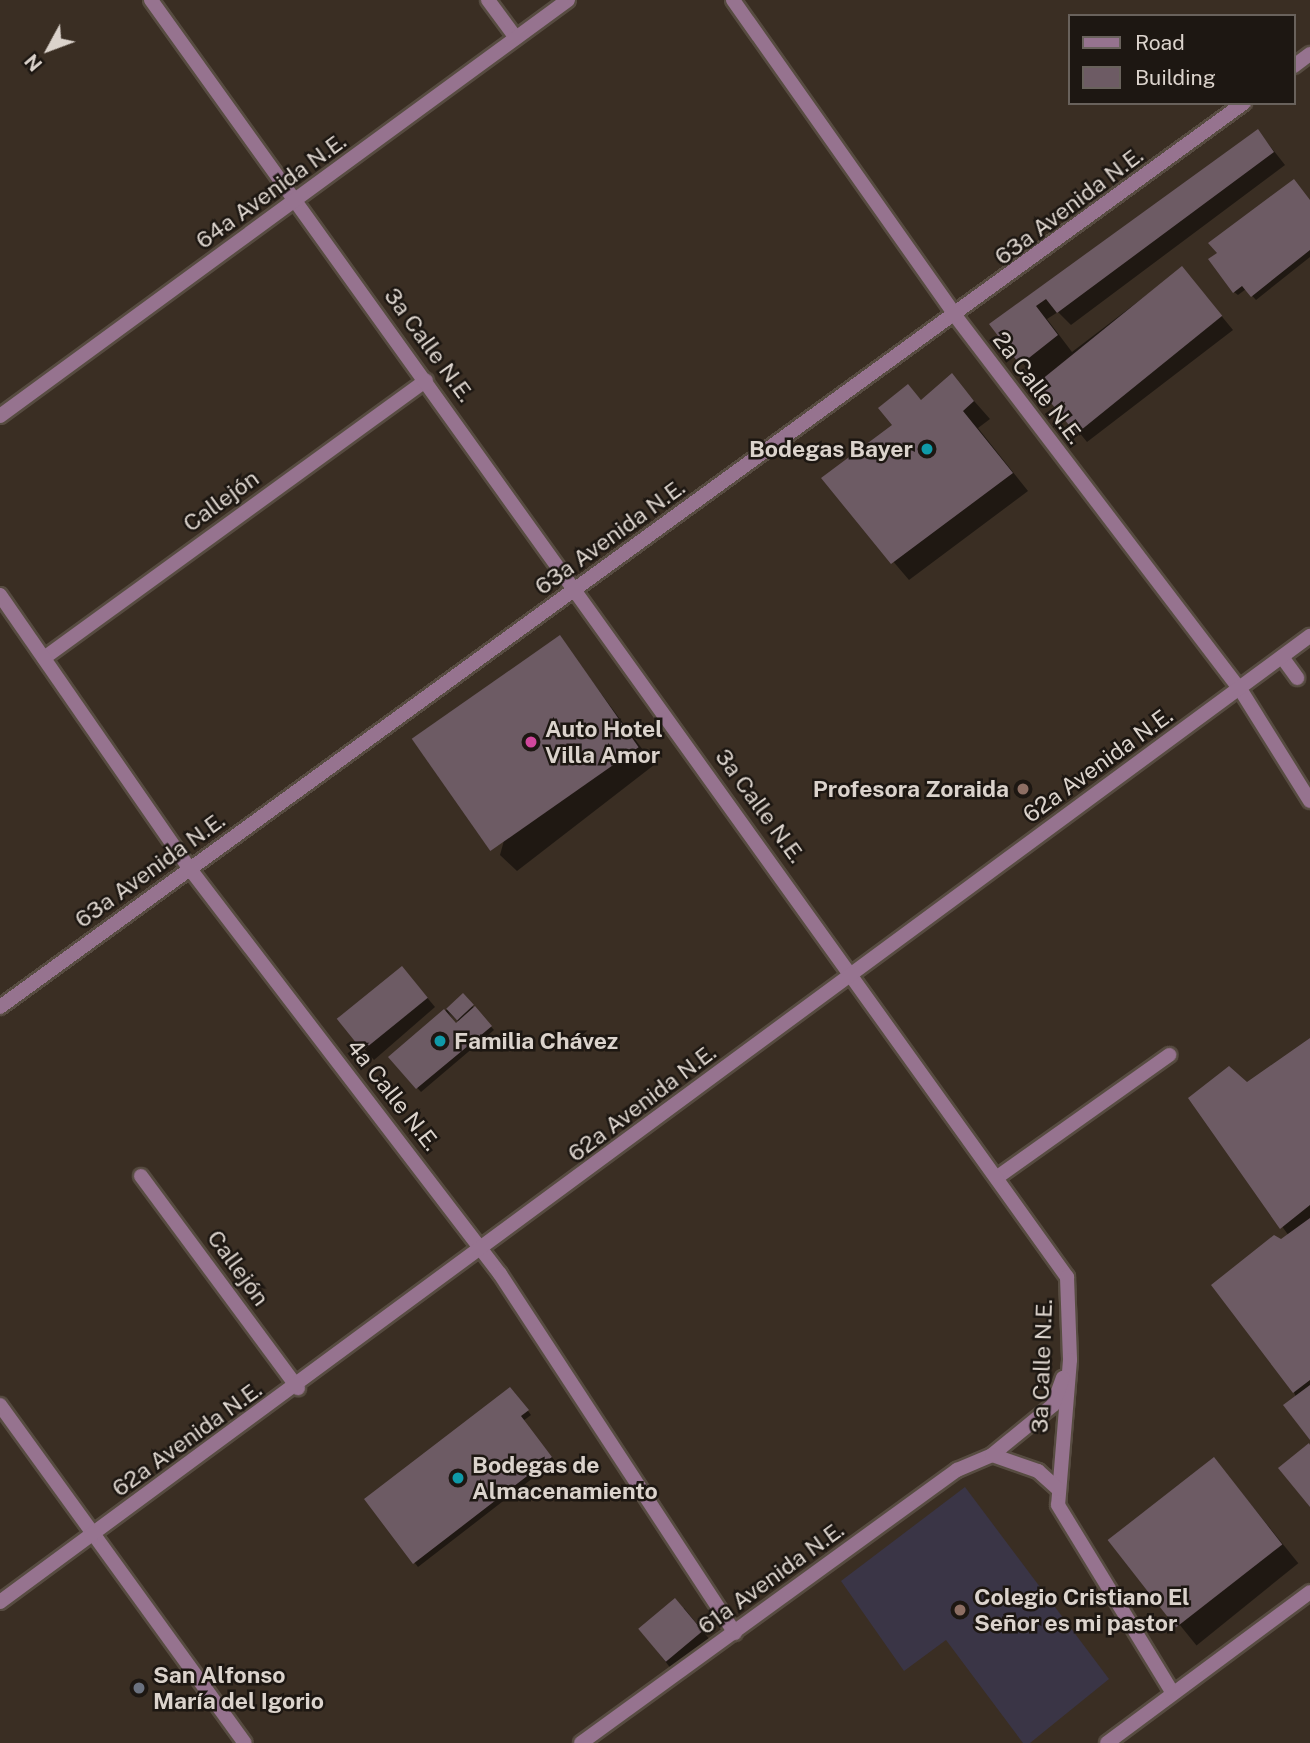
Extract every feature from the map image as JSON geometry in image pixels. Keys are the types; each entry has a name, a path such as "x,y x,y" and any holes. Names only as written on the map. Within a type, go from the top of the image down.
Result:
{"street":[{"name":"3a Calle N.E.","path":"151,0 999,1176 1066,1277 1070,1360 1058,1489 1063,1522 1172,1692"},
{"path":"488,0 516,38"},
{"name":"64a Avenida N.E.","path":"0,416 568,0"},
{"name":"2a Calle N.E.","path":"733,0 957,318 1240,689 1310,801"},
{"name":"63a Avenida N.E.","path":"0,1007 957,318 1241,105"},
{"name":"Callejón","path":"44,658 426,380"},
{"name":"4a Calle N.E.","path":"0,595 190,869 483,1250 735,1633"},
{"name":"62a Avenida N.E.","path":"0,1602 298,1388 852,973 1310,636"},
{"path":"1282,657 1297,678"},
{"path":"999,1176 1169,1055"},
{"name":"Callejón","path":"141,1176 298,1388"},
{"name":"61a Avenida N.E.","path":"580,1743 957,1470 992,1455 1053,1405 1070,1360"},
{"path":"0,1405 245,1743"},
{"path":"992,1455 1038,1471 1058,1489"},
{"path":"1107,1743 1172,1692 1310,1592"}],"shaded area":[{"name":"Colegio Cristiano El Señor es mi pastor","path":"965,1487 1109,1679 1030,1743 1023,1743 946,1640 904,1671 841,1581"}],"building":[{"path":"1258,129 1274,152 1057,313 1046,299 1036,306 1058,335 1020,365 989,324"},
{"path":"1294,179 1310,200 1310,250 1251,297 1242,286 1233,293 1208,259 1217,253 1208,243"},
{"path":"1182,266 1222,316 1076,434 1036,384"},
{"name":"Bodegas Bayer","path":"952,373 974,401 963,411 1013,473 891,564 821,478 892,425 878,408 908,384 921,400"},
{"path":"560,635 639,747 490,851 412,739"},
{"path":"402,966 428,998 363,1051 337,1019"},
{"path":"463,993 474,1005 457,1020 446,1009"},
{"name":"Familia Chávez","path":"475,1006 492,1026 416,1089 388,1057 444,1009 456,1023"},
{"path":"1310,1038 1310,1205 1280,1229 1188,1098 1229,1066 1247,1082"},
{"path":"1310,1218 1310,1380 1293,1393 1211,1285 1274,1235 1281,1239"},
{"path":"1310,1385 1310,1440 1283,1405"},
{"name":"Bodegas de Almacenamiento","path":"510,1387 529,1410 521,1416 552,1457 413,1564 364,1499"},
{"path":"1309,1443 1310,1445 1310,1507 1278,1468"},
{"path":"1214,1457 1282,1544 1176,1628 1108,1540"},
{"path":"675,1598 703,1631 666,1662 638,1629"}],"place":[{"name":"Bodegas Bayer","path":"927,449"},
{"name":"Auto Hotel Villa Amor","path":"531,742"},
{"name":"Profesora Zoraida","path":"1023,789"},
{"name":"Familia Chávez","path":"440,1041"},
{"name":"Bodegas de Almacenamiento","path":"458,1478"},
{"name":"Colegio Cristiano El Señor es mi pastor","path":"960,1610"},
{"name":"San Alfonso María del Igorio","path":"139,1688"}]}
